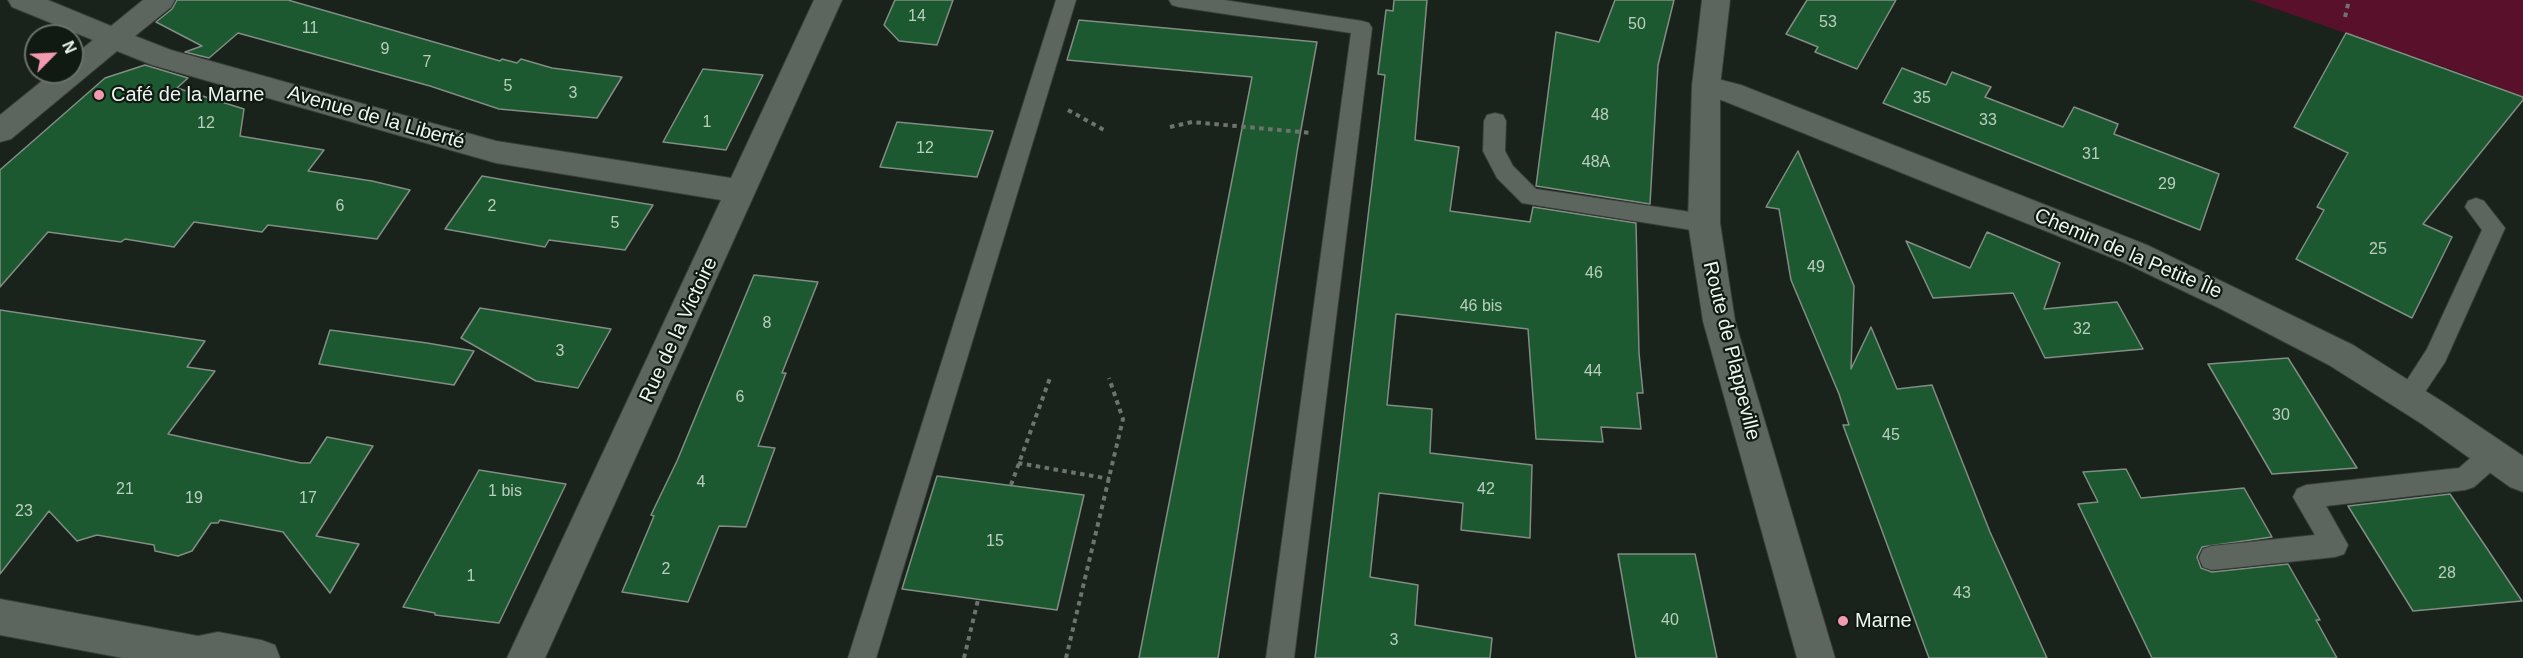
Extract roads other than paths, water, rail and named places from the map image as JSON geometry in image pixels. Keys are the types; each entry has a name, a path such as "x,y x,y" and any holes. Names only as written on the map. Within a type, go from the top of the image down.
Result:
{"street":[{"name":"Avenue de la Liberté","path":"22,0 162,58 496,152 742,192"},
{"path":"84,62 161,0"},
{"name":"Rue de la Victoire","path":"526,658 742,192 828,0"},
{"name":"Route de Plappeville","path":"1716,0 1706,86 1704,223 1709,267 1719,321 1816,658"},
{"path":"0,131 57,84"},
{"name":"Chemin de la Petite Île","path":"1706,86 1731,92 2136,254 2341,354 2523,476"},
{"path":"0,617 198,654 218,650 261,658"}],"lane":[{"path":"862,658 1066,0"},
{"path":"1179,0 1362,28 1280,658"},
{"path":"1495,121 1494,151 1505,172 1530,197 1704,223"},
{"path":"2408,397 2436,354 2494,228 2476,207"},
{"path":"2212,558 2335,545 2306,497 2465,479 2492,455"}],"place":[{"name":"Café de la Marne","path":"99,95"},
{"name":"Marne","path":"1843,621"}]}
